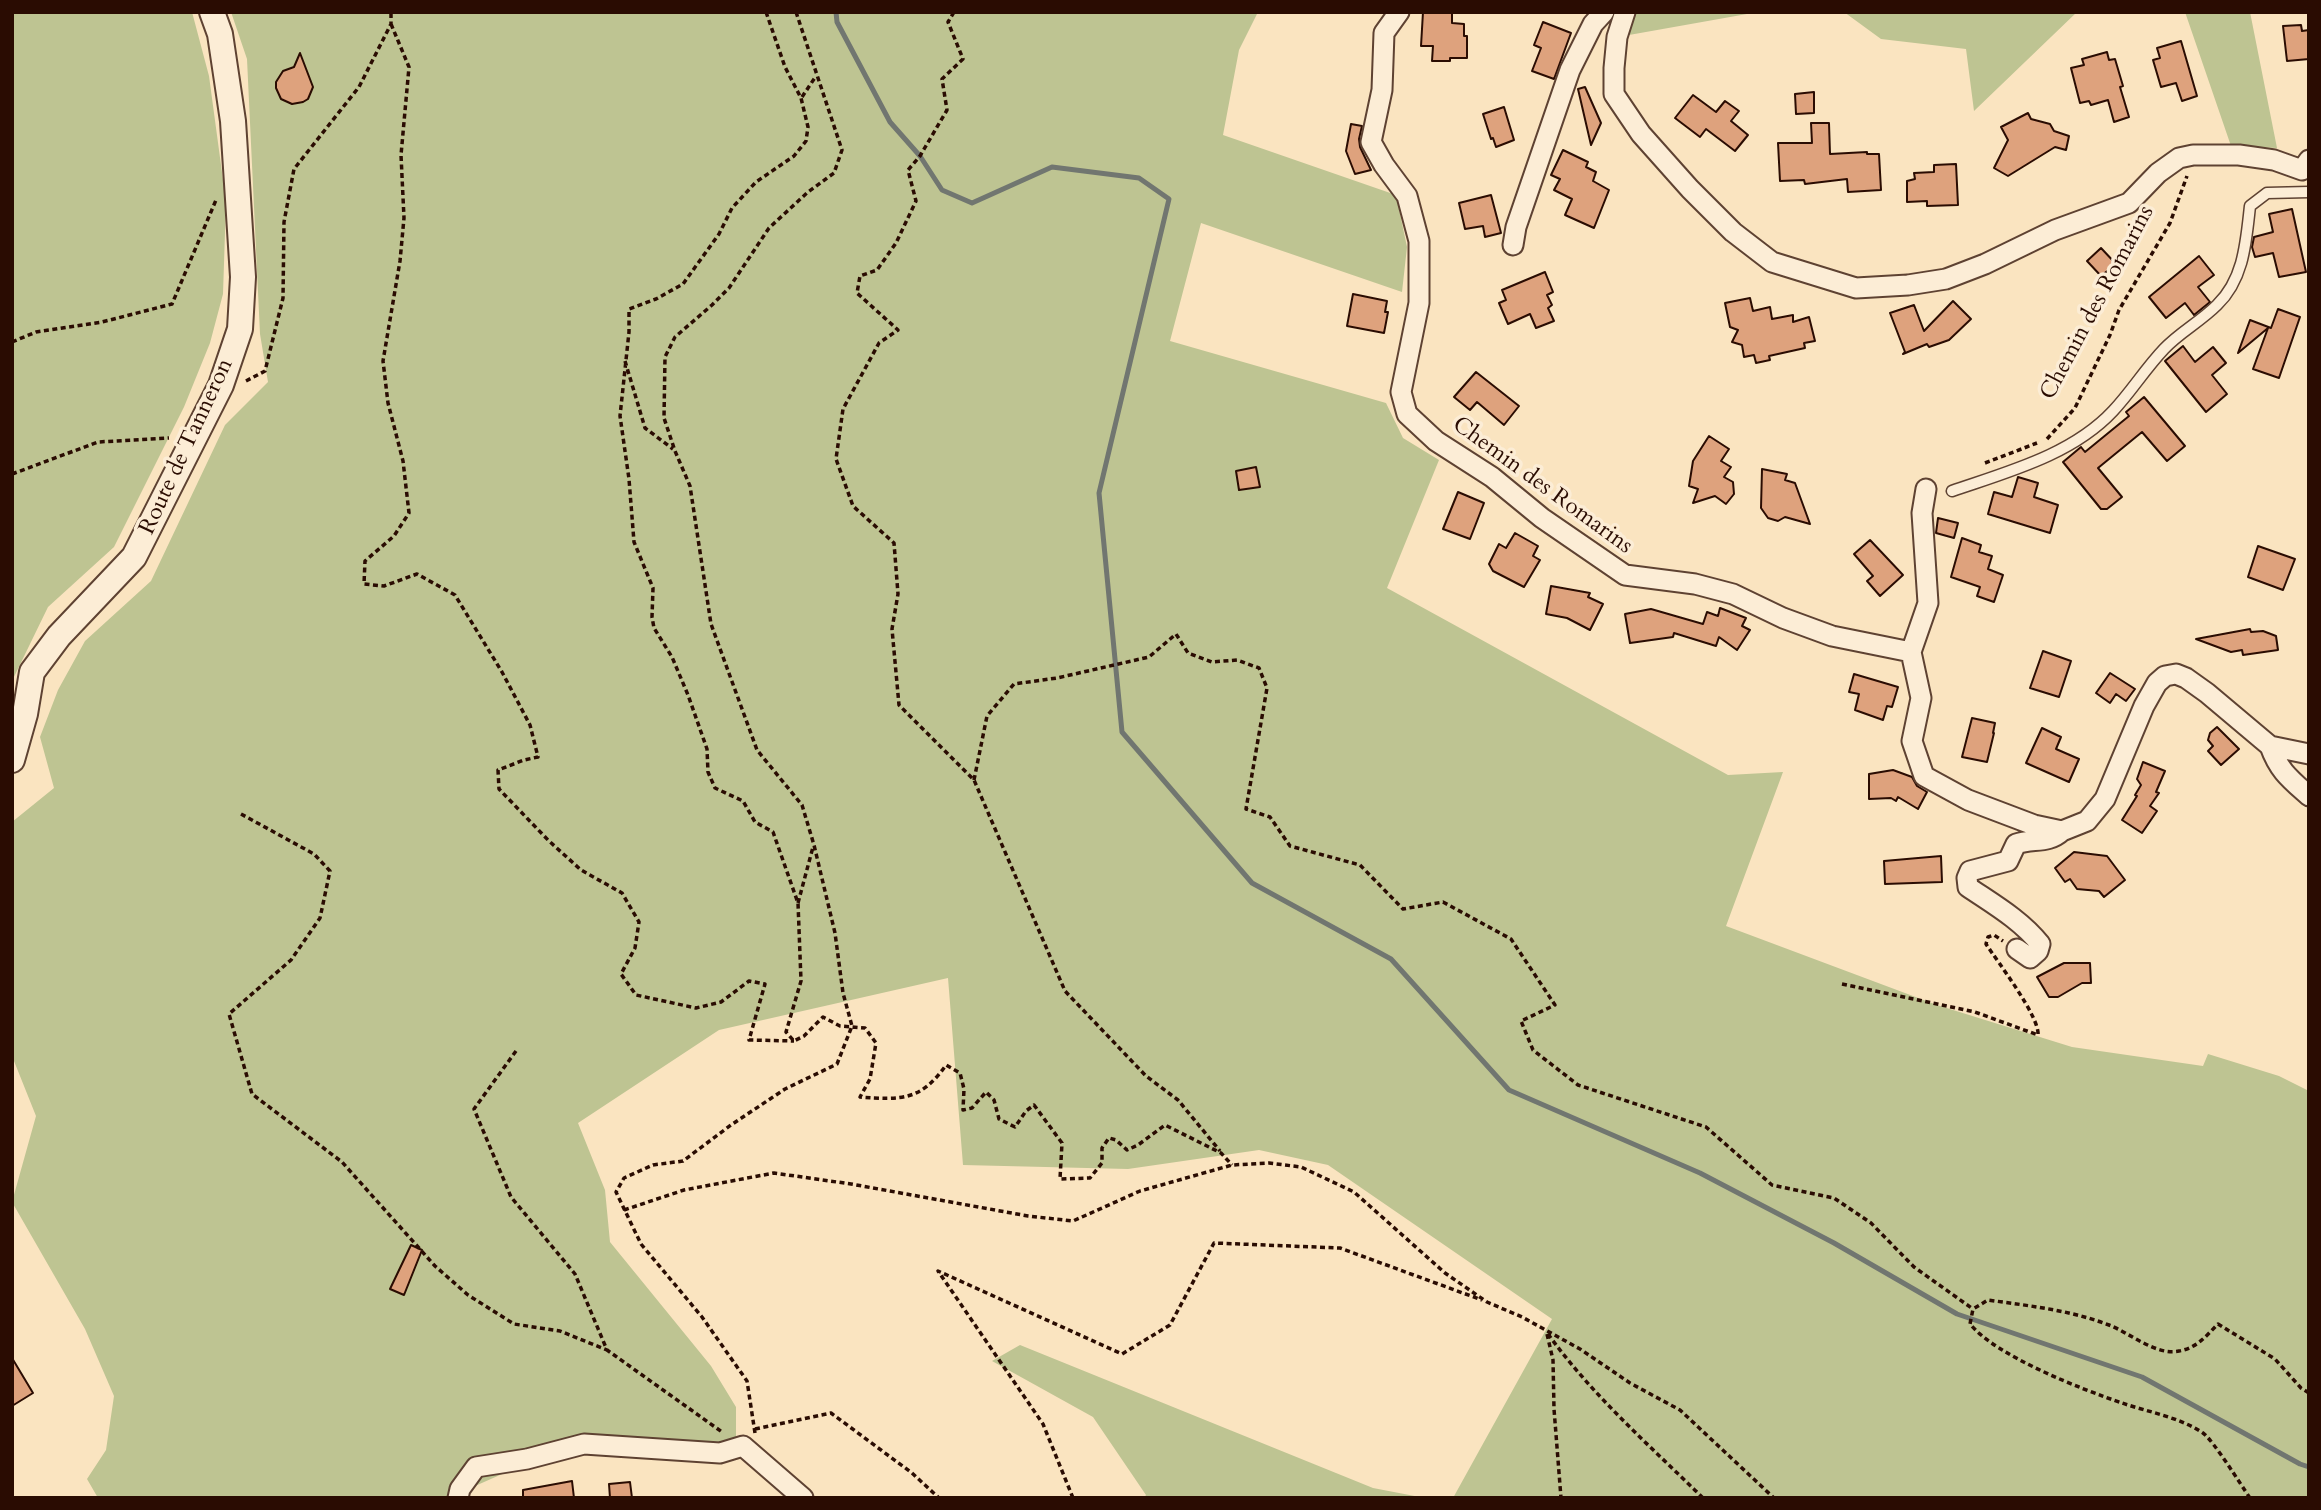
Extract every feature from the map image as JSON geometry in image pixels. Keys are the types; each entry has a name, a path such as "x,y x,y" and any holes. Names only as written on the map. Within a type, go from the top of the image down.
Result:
{"street":[{"name":"Route de Tanneron","path":"12,760 32,672 59,636 134,558 196,437 220,385 240,329 243,277 233,121 220,33 212,12"},
{"name":"Chemin des Romarins","path":"1399,12 1384,33 1382,90 1371,142 1407,196 1419,241 1419,303 1401,392 1407,414 1436,441 1492,477 1542,518 1625,575 1695,584 1733,594 1783,618 1832,636 1911,652"},
{"path":"1513,245 1520,215 1570,70 1592,24 1604,12"},
{"path":"1625,12 1617,37 1614,94 1641,134 1690,189 1734,232 1772,262 1857,288 1908,285 1946,279 1985,264 2055,230 2129,203 2158,173 2179,158 2193,155 2239,155 2274,160 2307,169"},
{"path":"1926,489 1922,513 1928,603 1911,652 1921,698 1912,741 1924,776 1968,800 2034,825 2062,831"},
{"path":"2017,949 2031,958 2038,951 2040,944 2008,914 1968,887 1969,871 2008,861 2016,844 2055,838 2062,831 2087,821 2105,799 2144,706 2157,683 2165,676 2176,674 2186,678 2270,746 2309,754"},
{"path":"2270,746 2284,774 2309,796"},
{"path":"458,1498 460,1489 475,1467 527,1459 584,1444 720,1453 743,1446 803,1498"}],"lane":[{"path":"1952,491 2009,472 2088,434 2114,411 2149,365 2180,332 2218,305 2232,288 2244,256 2250,206 2267,192 2309,192"}],"path":[{"path":"391,12 391,24 409,67 401,155 403,229 383,361 388,403 402,461 409,513 394,536 365,561 364,584 384,586 417,573 455,595 502,672 530,725 538,757 498,771 499,789 581,870 622,893 639,922 635,948 621,974 636,995 695,1008 721,1002 749,981 765,984 749,1040 794,1041 804,1036 823,1017 839,1026 865,1028 876,1043 870,1079 860,1097 899,1100 924,1090 946,1065 960,1073 964,1090 963,1110 972,1108 986,1092 994,1100 999,1119 1015,1127 1026,1111 1034,1105 1062,1143 1060,1179 1090,1178 1102,1163 1102,1148 1109,1138 1116,1140 1127,1150 1165,1125 1221,1153"},
{"path":"766,12 785,68 801,98 808,127 806,141 794,156 756,182 732,208 719,234 683,284 656,299 629,309 620,416 634,542 653,587 654,628 672,657 688,695 707,749 708,772 715,788 743,801 755,822 774,832 798,903 801,981 786,1032 794,1041"},
{"path":"241,814 314,854 330,871 320,918 291,960 229,1014 252,1094 342,1162 435,1266 468,1294 514,1324 559,1331 607,1350 743,1446 756,1439 747,1381 702,1317 641,1244 616,1192 624,1178 653,1166 683,1161 785,1088 837,1064 852,1026 843,993 835,933 802,805 757,750 711,624 691,486 664,418 665,357 675,337 729,288 769,228 808,192 834,173 842,150 796,12"},
{"path":"954,12 948,22 963,59 942,79 947,110 920,156 908,170 916,201 896,243 877,270 860,276 857,293 898,330 879,343 843,409 836,459 853,506 894,543 898,594 892,629 899,705 974,780 1065,991 1146,1076 1178,1100 1232,1165"},
{"path":"220,385 239,385 265,370 283,298 284,222 295,169 359,87 391,24"},
{"path":"801,98 816,76"},
{"name":"Chemin des Romarins","path":"1981,465 2049,439 2075,408 2119,310 2170,223 2193,155"},
{"path":"12,342 36,332 102,322 172,304 221,187 237,175"},
{"path":"625,359 645,428 675,451"},
{"path":"12,474 98,442 196,437"},
{"path":"974,780 987,716 1014,684 1058,678 1149,657 1176,634 1188,653 1212,662 1237,660 1259,667 1267,688 1246,809 1270,817 1290,846 1360,865 1403,909 1443,902 1511,939 1555,1005 1521,1021 1533,1050 1578,1085 1706,1127 1772,1185 1834,1198 1871,1223 1914,1267 1973,1309"},
{"path":"798,903 814,845"},
{"path":"1842,984 1975,1012 2038,1035 2034,1017 1986,944 1987,937 1994,935 2017,949"},
{"path":"516,1051 474,1109 511,1197 575,1274 607,1350"},
{"path":"624,1210 684,1190 774,1173 1028,1216 1073,1221 1140,1191 1232,1165 1269,1163 1301,1167 1354,1192 1445,1273 1487,1302"},
{"path":"1073,1498 1043,1423 938,1271 1122,1354 1170,1325 1214,1243 1340,1248 1487,1302 1522,1317 1580,1349 1630,1383 1679,1410 1774,1498"},
{"path":"2250,1498 2204,1434 2171,1419 2121,1403 2011,1356 1979,1335 1970,1324 1973,1309 1988,1300 2071,1311 2112,1326 2161,1350 2177,1352 2198,1345 2218,1324 2276,1359 2301,1388 2309,1393"},
{"path":"1547,1332 1553,1360 1561,1498"},
{"path":"1547,1332 1564,1356 1614,1411 1703,1498"},
{"path":"755,1429 831,1413 912,1473 939,1498"},
{"path":"2308,1489 2309,1475"}],"green space":[{"path":"12,12 192,12 209,76 226,202 223,294 210,343 184,407 114,547 48,607 12,681"},
{"path":"231,12 1258,12 1239,50 1223,135 1396,195 1407,247 1402,292 1201,223 1170,341 1386,403 1403,438 1439,460 1387,588 1728,775 1783,772 1726,926 1937,1005 2072,1047 2203,1066 2208,1054 2279,1076 2309,1091 2309,1498 1453,1498 1552,1319 1328,1165 1259,1150 1128,1169 963,1165 948,978 719,1030 578,1123 605,1190 610,1242 711,1366 736,1407 736,1437 712,1448 588,1453 518,1467 466,1490 458,1498 98,1498 87,1479 106,1450 114,1396 85,1329 12,1202 36,1116 12,1056 12,822 54,788 40,737 58,690 85,641 151,581 225,425 268,382 260,334 247,59"},
{"path":"1634,12 1747,12 1747,14 1629,35"},
{"path":"1844,12 2077,12 1974,111 1966,49 1881,39"},
{"path":"2185,12 2250,12 2277,148 2231,146"},
{"path":"1020,1345 1373,1488 1425,1498 1144,1498 1146,1495 1093,1417 992,1361"}],"building":[{"path":"1423,12 1452,12 1452,23 1464,24 1467,58 1432,61 1433,46 1421,46"},
{"path":"1543,22 1571,33 1554,79 1532,71 1541,48 1534,45"},
{"path":"2301,25 2302,31 2309,30 2309,59 2287,61 2283,26"},
{"path":"2181,41 2197,96 2182,101 2176,83 2161,87 2153,60 2160,58 2157,48"},
{"path":"2107,52 2109,60 2115,59 2129,117 2114,122 2108,100 2091,105 2089,101 2080,103 2071,68 2084,65 2082,59"},
{"path":"300,53 313,87 308,99 292,104 281,99 276,82 283,71 294,67"},
{"path":"1585,87 1601,123 1591,145 1578,89"},
{"path":"1814,92 1814,113 1796,114 1795,94"},
{"path":"1693,95 1716,112 1725,101 1739,111 1731,121 1748,135 1735,151 1706,129 1700,137 1675,118"},
{"path":"1504,107 1514,140 1496,147 1483,114"},
{"path":"2028,113 2031,119 2050,124 2054,131 2069,136 2066,150 2055,147 2008,176 1994,168 2008,140 2001,127"},
{"path":"1811,123 1829,123 1830,154 1879,154 1881,190 1848,192 1847,179 1805,184 1804,180 1780,181 1778,143 1812,143"},
{"path":"1351,124 1362,126 1360,147 1371,170 1355,174 1346,151"},
{"path":"1563,150 1588,162 1586,167 1596,172 1593,181 1609,190 1594,228 1565,215 1572,199 1554,190 1560,179 1551,175"},
{"path":"1956,164 1958,205 1927,206 1927,201 1907,202 1907,181 1915,179 1914,173 1934,172 1934,165"},
{"path":"1491,195 1501,233 1485,237 1483,226 1465,229 1459,203"},
{"path":"2292,209 2306,272 2279,277 2273,253 2255,257 2252,247 2254,237 2273,232 2269,214"},
{"path":"2101,248 2116,264 2101,276 2087,261"},
{"path":"2199,256 2214,275 2198,287 2210,302 2194,315 2185,303 2166,318 2149,297"},
{"path":"1545,272 1553,292 1547,295 1552,305 1548,308 1554,321 1536,328 1530,314 1508,324 1499,303 1506,300 1502,290"},
{"path":"1353,294 1387,301 1384,333 1347,326"},
{"path":"1750,298 1753,311 1770,307 1772,319 1793,315 1793,322 1809,317 1815,341 1804,343 1805,348 1769,356 1770,360 1756,363 1754,355 1744,357 1742,345 1732,342 1738,330 1730,327 1725,303"},
{"path":"1953,301 1971,319 1949,340 1929,347 1927,344 1903,354 1905,352 1890,313 1914,305 1924,331"},
{"path":"2278,309 2300,317 2279,378 2253,369 2268,328 2238,353 2250,320 2271,328"},
{"path":"2183,346 2195,362 2213,347 2226,363 2212,375 2227,394 2206,412 2165,361"},
{"path":"1476,372 1519,406 1504,425 1477,402 1470,410 1454,397"},
{"path":"2144,397 2185,446 2167,461 2142,432 2098,468 2122,497 2107,509 2101,509 2063,462 2081,447 2085,452 2129,416 2126,412"},
{"path":"1709,436 1729,449 1721,461 1731,467 1724,477 1733,482 1734,494 1726,504 1715,496 1693,503 1698,489 1689,486 1693,461"},
{"path":"1256,467 1260,487 1239,490 1236,471"},
{"path":"1762,469 1787,474 1785,480 1795,483 1810,524 1785,517 1778,521 1768,518 1761,508"},
{"path":"2018,477 2038,483 2034,497 2058,505 2050,533 1988,514 1994,492 2012,497"},
{"path":"1458,492 1484,503 1470,539 1443,529"},
{"path":"1938,518 1958,523 1954,538 1936,533"},
{"path":"1515,533 1538,546 1533,556 1540,560 1524,587 1493,571 1489,564 1499,544 1506,548"},
{"path":"1962,538 1981,545 1979,552 1992,556 1988,569 2003,575 1994,602 1977,596 1980,587 1951,577"},
{"path":"1870,540 1903,575 1880,596 1867,581 1873,576 1854,554"},
{"path":"2258,546 2295,559 2283,590 2248,577"},
{"path":"1551,586 1590,593 1588,597 1603,604 1590,630 1567,618 1546,614"},
{"path":"1720,608 1746,618 1742,626 1750,630 1737,650 1719,637 1716,646 1674,633 1673,637 1630,643 1625,614 1651,609 1703,624 1707,612 1718,616"},
{"path":"2250,629 2251,632 2263,631 2276,636 2278,650 2243,655 2242,650 2231,652 2196,639"},
{"path":"2043,651 2071,661 2059,697 2030,688"},
{"path":"2110,673 2135,689 2126,701 2116,694 2110,703 2096,693"},
{"path":"1854,674 1898,687 1892,707 1887,706 1883,720 1855,710 1859,694 1849,692"},
{"path":"1972,718 1995,723 1987,762 1962,757"},
{"path":"2217,727 2239,749 2221,765 2208,751 2213,746 2208,740 2210,733"},
{"path":"2042,728 2061,737 2056,749 2079,759 2069,782 2026,763"},
{"path":"2143,762 2165,771 2156,792 2159,793 2150,806 2157,811 2142,833 2122,820 2141,785 2137,779"},
{"path":"1893,770 1912,777 1917,786 1927,792 1918,809 1898,797 1896,801 1891,798 1869,799 1869,774"},
{"path":"2074,852 2107,856 2125,880 2104,897 2099,891 2077,889 2070,879 2065,882 2055,868"},
{"path":"1941,856 1942,882 1885,884 1884,861"},
{"path":"2064,963 2090,963 2091,983 2082,983 2058,997 2049,997 2037,977"},
{"path":"411,1245 422,1250 404,1295 390,1289"},
{"path":"12,1358 33,1393 12,1406"},
{"path":"572,1481 574,1498 523,1498 523,1490"},
{"path":"630,1482 632,1498 610,1498 609,1484"}],"waterway":[{"path":"836,12 837,22 890,122 920,156 942,190 972,203 1052,167 1139,178 1169,199 1099,493 1122,732 1252,883 1391,959 1509,1090 1700,1173 1834,1243 1957,1314 2142,1377 2309,1467"}]}
